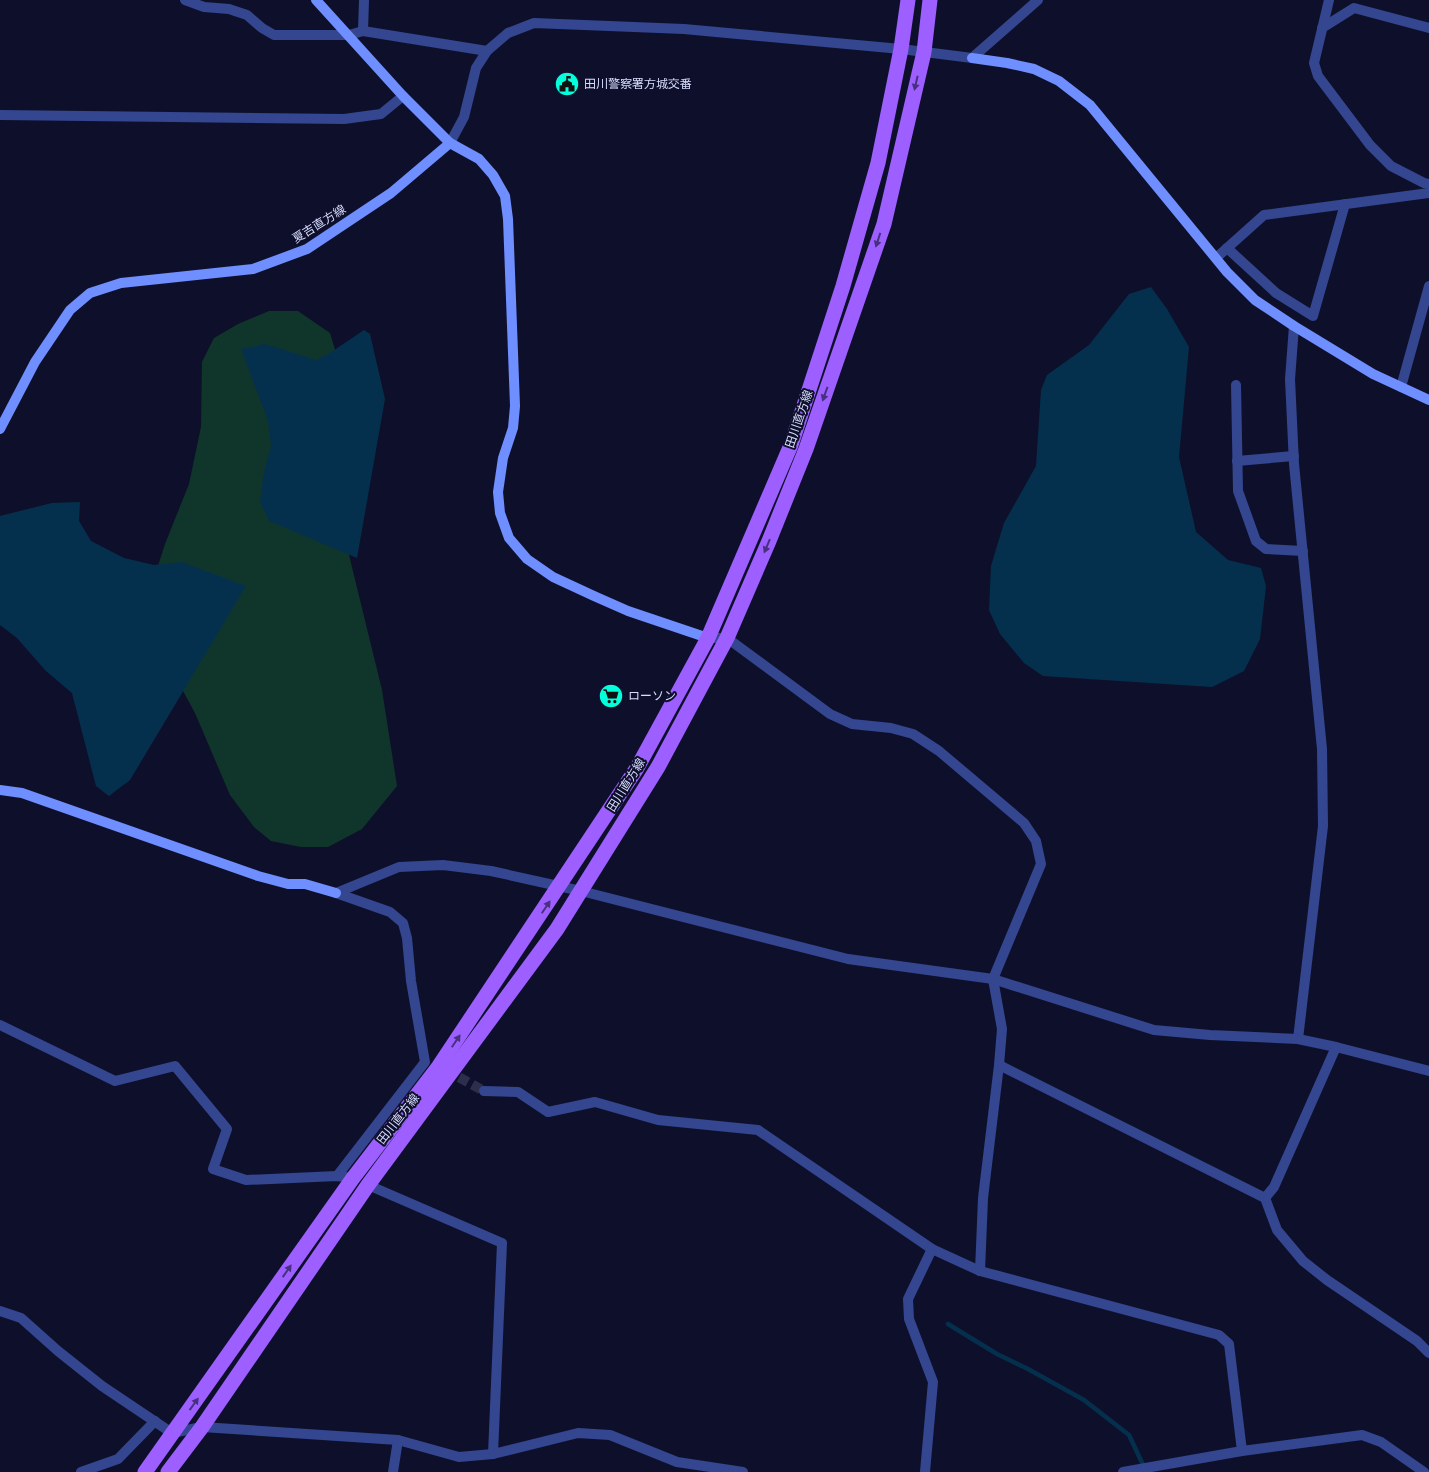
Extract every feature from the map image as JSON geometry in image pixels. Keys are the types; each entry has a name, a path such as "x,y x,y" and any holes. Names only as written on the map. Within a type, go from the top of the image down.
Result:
{"main road":[{"name":"田川直方線","path":"145,1472 432,1064 560,887 637,768 708,638 791,445 843,286 878,163 901,49 908,0"},
{"name":"田川直方線","path":"168,1472 202,1427 368,1186 557,929 658,766 727,638 806,449 884,224 924,52 930,0"}],"street":[{"path":"185,0 204,7 229,9 247,15 262,28 274,35 349,36 363,32 487,51"},
{"path":"316,0 403,96 450,143 479,159 493,175 505,196 508,219 515,406 512,428 503,458 498,492 500,514 510,538 527,559 553,577 628,611 708,638 727,638 830,714 852,724 891,728 913,734 939,750 1024,823 1036,841 1041,864 993,979 1002,1029 983,1198 980,1271"},
{"path":"363,32 364,0"},
{"path":"972,58 1038,0"},
{"path":"1329,0 1314,62 1318,76 1375,150 1391,166 1429,184"},
{"path":"1322,28 1354,8 1429,28"},
{"path":"450,143 464,117 476,68 487,51 508,33 534,23 684,28 901,49 1007,63 1034,69 1059,82 1090,105 1227,272 1255,300 1373,374 1429,400"},
{"path":"0,115 344,119 380,114 403,96"},
{"name":"夏吉直方線","path":"0,429 35,362 70,310 90,293 121,283 253,269 307,249 391,192 450,143"},
{"path":"1216,258 1264,215 1429,193"},
{"path":"1227,248 1276,293 1313,316 1345,204"},
{"path":"1401,387 1429,286"},
{"path":"1294,326 1290,379 1294,456 1322,749 1323,826 1298,1040"},
{"path":"1236,385 1238,491 1256,541 1266,549 1302,550"},
{"path":"1237,461 1294,456"},
{"path":"0,790 22,793 258,876 288,884 305,884 336,893 390,912 403,923 407,938 411,981 432,1064 337,1176"},
{"path":"336,893 399,868 443,865 491,871 581,891 848,959 993,979 1154,1030 1298,1040 1336,1047 1429,1071"},
{"path":"0,1025 115,1081 174,1066 227,1129 212,1169 246,1180 337,1176 353,1178"},
{"path":"1265,1198 1274,1187 1336,1047"},
{"path":"999,1065 1265,1198 1277,1230 1303,1261 1327,1280 1417,1341 1429,1354"},
{"path":"484,1090 518,1092 548,1112 596,1102 658,1120 758,1130 932,1249 980,1271 1219,1335 1229,1344 1242,1451"},
{"path":"368,1186 502,1243 493,1454"},
{"path":"925,1472 933,1382 909,1319 908,1299 932,1249"},
{"path":"0,1311 21,1318 102,1386 172,1433 202,1427 398,1440 459,1457 493,1454 578,1433 610,1435 677,1462 744,1472"},
{"path":"81,1472 118,1459 155,1420"},
{"path":"1126,1472 1242,1451 1362,1435 1381,1442 1424,1472"},
{"path":"393,1472 398,1440"}],"green space":[{"path":"269,311 298,311 330,333 336,353 349,555 382,690 397,786 362,829 328,847 301,847 271,841 254,827 230,795 195,713 170,667 156,572 189,484 201,427 202,362 214,338 238,324"}],"water":[{"path":"1151,287 1167,309 1189,347 1179,457 1196,532 1228,560 1261,568 1266,586 1260,639 1244,671 1212,687 1043,676 1024,663 1000,634 989,610 991,566 1004,523 1036,466 1041,390 1047,375 1089,345 1129,294"},
{"path":"364,330 370,334 385,399 357,558 269,521 260,502 264,472 271,446 268,421 241,349 265,344 316,360"},
{"path":"80,502 79,521 91,541 124,558 154,565 182,562 246,586 130,780 109,796 96,786 72,693 46,671 17,638 0,625 0,516 52,503"}],"waterway":[{"path":"948,1324 997,1354 1084,1400 1129,1435 1144,1467"}],"tunnel":[{"path":"446,1070 484,1091"}],"place":[{"name":"田川警察署方城交番","path":"567,84"},
{"name":"ローソン","path":"611,696"}]}
